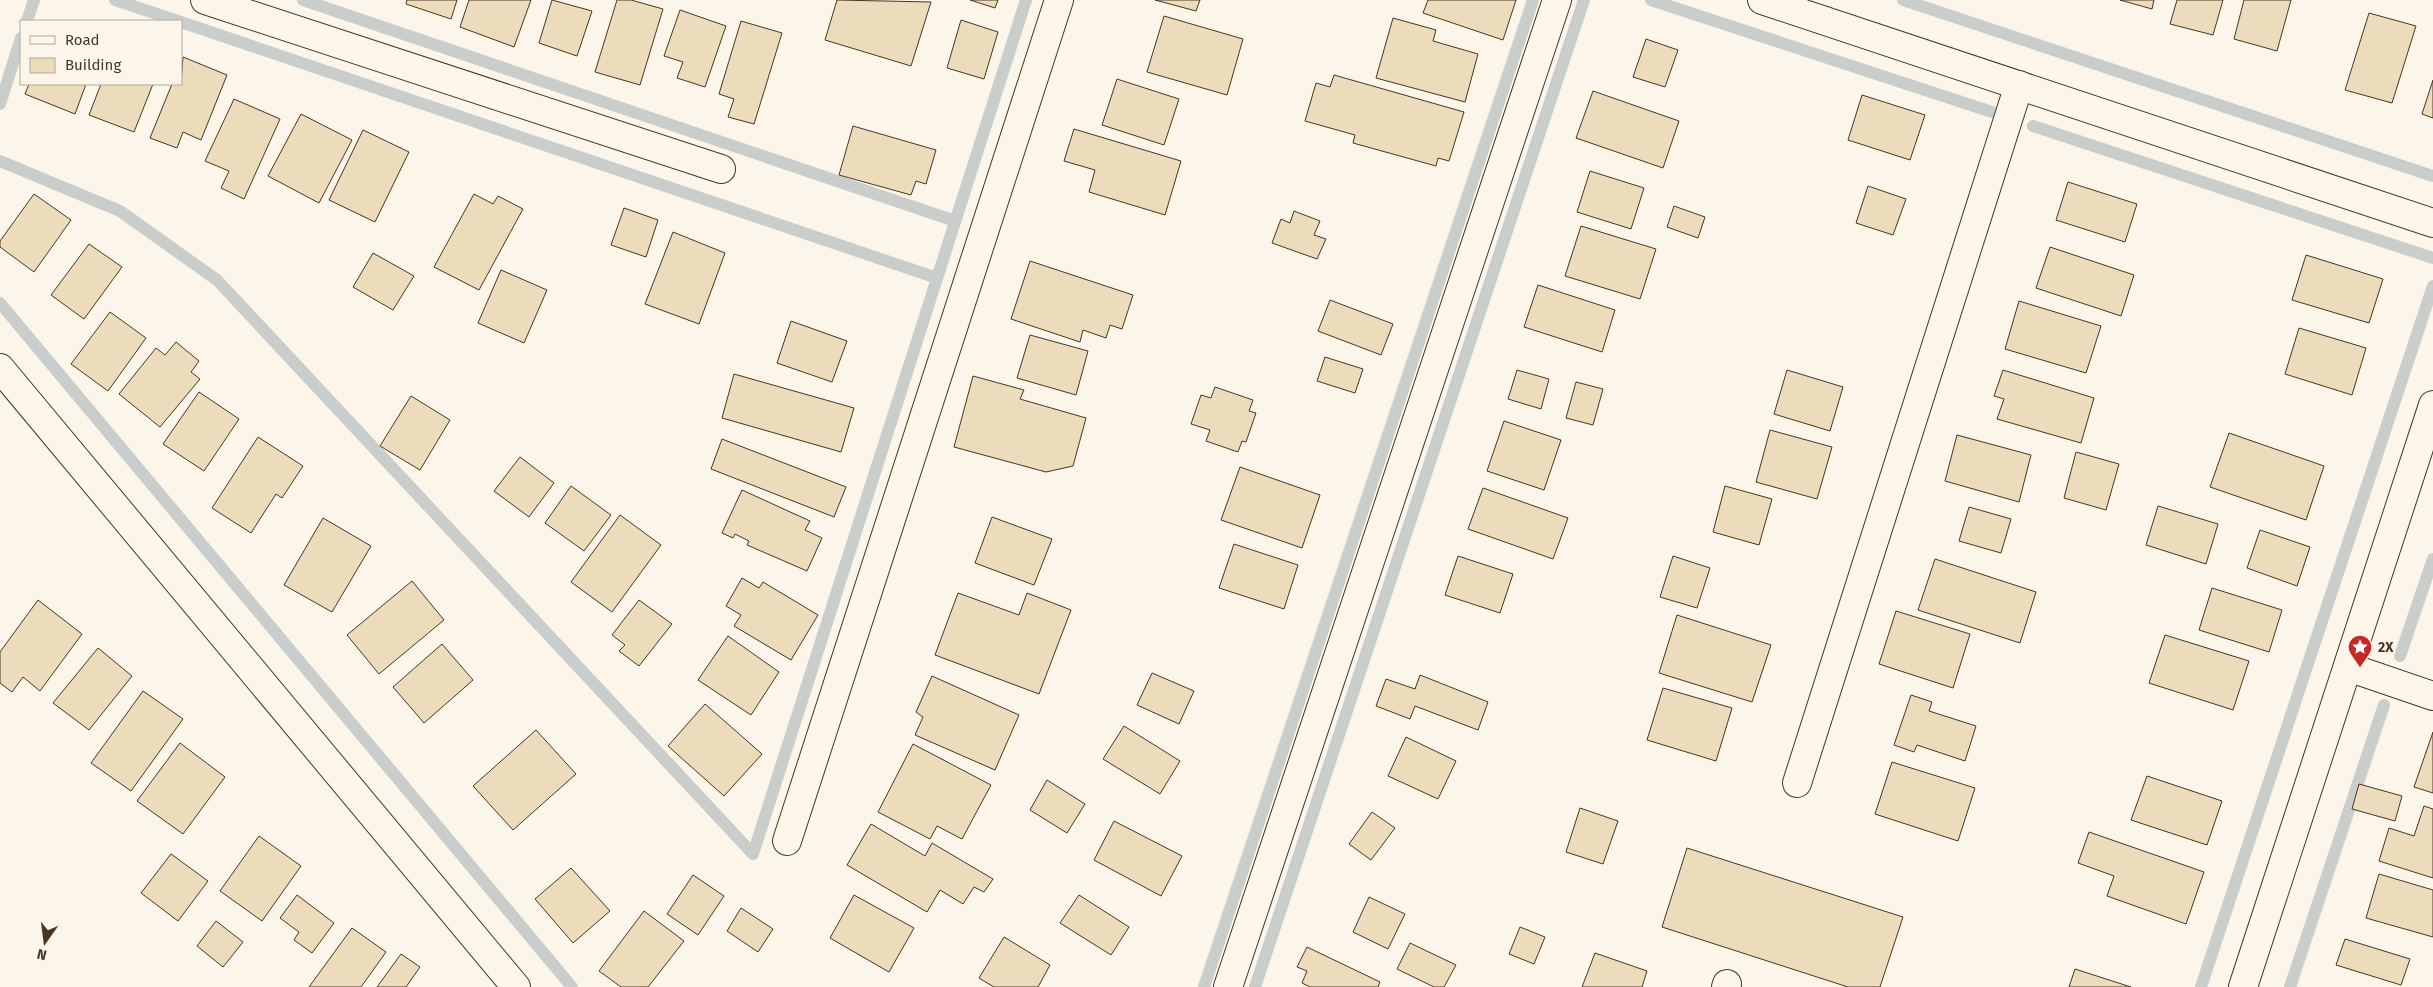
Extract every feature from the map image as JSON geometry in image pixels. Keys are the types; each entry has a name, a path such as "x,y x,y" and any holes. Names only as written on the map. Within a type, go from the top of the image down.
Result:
{"street":[{"path":"205,0 721,169"},
{"path":"787,841 1059,0"},
{"path":"1228,987 1557,0"},
{"path":"1762,0 2433,223"},
{"path":"1797,783 2019,85"},
{"path":"0,368 516,987"},
{"path":"2243,987 2433,405"},
{"path":"2348,667 2433,696"}],"building":[{"path":"407,0 457,0 451,19 406,4"},
{"path":"469,0 531,0 514,47 460,27"},
{"path":"552,0 592,11 577,56 539,43"},
{"path":"617,0 631,0 663,9 640,85 595,72"},
{"path":"837,0 931,2 911,66 825,40"},
{"path":"970,0 998,0 995,8"},
{"path":"1155,0 1200,0 1196,11"},
{"path":"1428,0 1516,0 1503,40 1423,13"},
{"path":"2120,0 2154,0 2152,9"},
{"path":"2177,0 2223,0 2213,35 2170,24"},
{"path":"2244,0 2291,0 2277,51 2234,39"},
{"path":"680,10 726,26 705,87 677,78 683,62 664,56"},
{"path":"2369,13 2416,26 2392,103 2345,90"},
{"path":"1164,16 1243,39 1227,95 1147,72"},
{"path":"1393,18 1436,30 1433,41 1478,54 1465,102 1376,78"},
{"path":"961,20 998,32 984,79 947,68"},
{"path":"741,21 782,33 754,124 728,117 734,99 719,94"},
{"path":"1646,39 1678,50 1665,87 1633,77"},
{"path":"183,57 227,75 201,140 183,132 177,148 150,138 172,85 182,85"},
{"path":"1334,75 1464,112 1449,161 1438,158 1436,166 1353,143 1355,135 1305,121 1316,83 1330,87"},
{"path":"1117,79 1179,99 1164,145 1102,125"},
{"path":"2433,80 2433,118 2422,114"},
{"path":"29,85 86,85 75,114 25,94"},
{"path":"101,85 153,85 134,132 89,115"},
{"path":"1593,91 1679,121 1663,168 1576,138"},
{"path":"1862,95 1925,115 1910,160 1848,140"},
{"path":"234,99 280,119 244,199 221,188 229,171 205,161"},
{"path":"301,114 352,140 319,203 268,176"},
{"path":"853,126 936,150 926,184 916,181 911,195 839,175"},
{"path":"1074,129 1181,161 1165,215 1089,192 1095,170 1064,161"},
{"path":"363,130 409,152 375,222 329,200"},
{"path":"1590,171 1644,188 1631,229 1577,212"},
{"path":"2068,182 2137,204 2125,242 2056,220"},
{"path":"1868,186 1906,199 1893,235 1856,223"},
{"path":"34,194 71,220 34,272 0,247 0,241"},
{"path":"474,194 493,204 498,196 523,209 479,290 434,267"},
{"path":"1674,206 1705,217 1698,238 1667,227"},
{"path":"624,208 658,220 646,257 611,245"},
{"path":"1294,211 1320,221 1314,235 1326,239 1317,259 1272,243 1281,219 1290,223"},
{"path":"1581,226 1656,249 1640,299 1565,276"},
{"path":"673,232 725,253 699,324 645,304"},
{"path":"89,244 122,267 84,319 51,295"},
{"path":"2050,247 2134,275 2121,316 2036,288"},
{"path":"373,253 414,276 393,310 353,287"},
{"path":"2306,255 2383,279 2369,323 2292,300"},
{"path":"1030,261 1133,295 1122,329 1110,325 1106,338 1083,330 1080,342 1011,319"},
{"path":"501,270 547,290 524,343 478,323"},
{"path":"1538,285 1615,310 1602,352 1524,327"},
{"path":"1330,300 1393,324 1381,355 1318,331"},
{"path":"2019,301 2101,326 2086,373 2005,349"},
{"path":"110,312 146,338 108,391 71,364"},
{"path":"791,321 847,341 832,382 777,363"},
{"path":"2299,328 2366,348 2352,395 2285,374"},
{"path":"1030,335 1088,351 1076,395 1017,378"},
{"path":"176,342 199,361 191,372 200,379 160,427 119,394 156,348 165,355"},
{"path":"1325,357 1363,369 1355,393 1317,381"},
{"path":"1517,370 1549,379 1541,409 1508,399"},
{"path":"1787,370 1843,387 1830,431 1774,414"},
{"path":"2003,370 2094,398 2081,443 1997,419 2004,399 1994,396"},
{"path":"734,374 854,408 841,452 722,418"},
{"path":"973,376 1024,390 1020,399 1086,418 1073,466 1046,472 954,447"},
{"path":"1576,382 1603,389 1593,425 1566,418"},
{"path":"1215,387 1253,400 1249,411 1256,413 1246,442 1242,441 1238,452 1206,441 1210,430 1191,424 1201,395 1211,398"},
{"path":"199,392 239,419 204,471 163,444"},
{"path":"411,396 450,420 420,470 380,446"},
{"path":"1504,421 1561,440 1544,490 1487,471"},
{"path":"1770,430 1832,447 1817,499 1756,482"},
{"path":"2229,433 2324,466 2306,520 2210,487"},
{"path":"1957,435 2031,455 2019,502 1945,481"},
{"path":"258,437 303,466 282,498 276,494 251,533 212,508"},
{"path":"722,439 846,487 834,517 711,469"},
{"path":"2076,452 2119,464 2106,510 2064,498"},
{"path":"520,457 554,483 529,517 494,491"},
{"path":"1240,467 1320,495 1302,548 1221,520"},
{"path":"571,486 611,515 584,551 545,523"},
{"path":"1725,486 1772,499 1759,545 1713,532"},
{"path":"1483,488 1568,518 1553,559 1468,529"},
{"path":"742,490 810,521 805,530 822,538 807,571 747,545 749,541 735,534 733,538 722,533"},
{"path":"2158,506 2218,524 2206,564 2146,545"},
{"path":"1969,507 2011,519 2001,553 1959,541"},
{"path":"620,515 661,545 612,612 571,582"},
{"path":"992,517 1052,539 1034,585 975,563"},
{"path":"323,518 371,546 332,612 284,585"},
{"path":"2260,530 2310,547 2297,586 2247,568"},
{"path":"1234,544 1298,565 1284,609 1219,588"},
{"path":"1458,556 1513,574 1500,613 1445,595"},
{"path":"1673,556 1710,568 1697,608 1660,597"},
{"path":"1935,559 2036,592 2020,643 1918,610"},
{"path":"742,578 759,588 763,582 818,615 791,660 734,626 741,615 726,606"},
{"path":"412,581 444,620 379,674 347,635"},
{"path":"2212,588 2282,610 2269,652 2199,630"},
{"path":"958,593 1019,615 1027,593 1071,610 1039,694 935,655"},
{"path":"38,600 82,634 40,691 23,677 12,692 0,683 0,652"},
{"path":"639,600 672,624 639,666 619,651 625,645 612,635"},
{"path":"1896,611 1970,634 1953,688 1879,664"},
{"path":"1677,615 1771,645 1752,702 1659,673"},
{"path":"2165,635 2249,661 2233,710 2149,683"},
{"path":"728,636 779,672 751,715 698,680"},
{"path":"442,644 473,680 424,723 393,687"},
{"path":"98,648 132,676 89,730 53,703"},
{"path":"1152,673 1194,691 1179,724 1137,705"},
{"path":"1420,675 1488,702 1478,730 1415,706 1410,719 1376,706 1386,679 1415,689"},
{"path":"932,676 1019,715 995,770 915,735 923,717 916,712"},
{"path":"1663,688 1732,708 1716,761 1647,740"},
{"path":"143,691 183,719 131,791 91,763"},
{"path":"1911,695 1932,702 1929,711 1976,726 1965,761 1917,745 1914,752 1894,745"},
{"path":"705,704 762,754 724,796 668,746"},
{"path":"1124,726 1180,761 1160,794 1103,759"},
{"path":"536,730 576,774 513,830 473,786"},
{"path":"2433,732 2433,793 2414,787"},
{"path":"1406,737 1456,761 1438,799 1388,776"},
{"path":"180,743 225,777 183,834 137,801"},
{"path":"913,744 991,785 962,839 937,826 930,839 878,812"},
{"path":"1892,762 1975,788 1958,841 1875,814"},
{"path":"2147,776 2222,801 2207,845 2131,820"},
{"path":"1047,780 1085,804 1067,833 1030,810"},
{"path":"2359,784 2402,796 2395,821 2352,809"},
{"path":"2424,806 2433,809 2433,878 2379,861 2389,828 2414,836"},
{"path":"1580,808 1618,821 1603,864 1566,852"},
{"path":"1372,812 1395,828 1371,860 1349,844"},
{"path":"1114,821 1182,856 1161,896 1094,860"},
{"path":"871,824 925,856 932,843 993,879 984,892 974,887 963,904 940,890 927,912 847,865"},
{"path":"2089,832 2204,872 2186,924 2107,896 2114,876 2078,863"},
{"path":"259,836 301,866 262,921 220,891"},
{"path":"1687,848 1903,917 1880,987 1848,987 1662,927"},
{"path":"171,854 208,881 178,921 141,893"},
{"path":"571,868 610,911 573,943 535,899"},
{"path":"2379,874 2433,890 2433,937 2366,918"},
{"path":"693,875 724,896 698,935 667,914"},
{"path":"297,895 334,923 312,953 294,940 299,932 280,918"},
{"path":"854,895 914,928 889,972 830,938"},
{"path":"1079,895 1129,927 1111,955 1060,923"},
{"path":"1369,897 1405,914 1388,949 1353,932"},
{"path":"741,908 773,929 758,952 727,931"},
{"path":"644,911 684,941 648,987 621,987 599,971"},
{"path":"216,921 243,942 223,967 197,946"},
{"path":"1520,927 1545,937 1534,964 1509,954"},
{"path":"352,928 386,952 361,987 309,987"},
{"path":"1004,937 1050,965 1038,987 994,987 979,978"},
{"path":"2345,939 2410,959 2401,985 2336,965"},
{"path":"1410,943 1456,965 1444,987 1434,987 1397,969"},
{"path":"1307,947 1380,982 1378,987 1310,987 1302,983 1307,971 1297,967"},
{"path":"1595,953 1647,971 1642,987 1582,987"},
{"path":"401,954 420,967 406,987 377,987"},
{"path":"2075,969 2131,987 2069,987"}],"waterway":[{"path":"27,20 34,0"},
{"path":"115,0 175,20"},
{"path":"303,0 955,221"},
{"path":"0,161 120,211 217,280 753,854 1026,0"},
{"path":"1204,987 1533,0"},
{"path":"1255,987 1584,0"},
{"path":"1651,0 1992,112"},
{"path":"1903,0 2433,176"},
{"path":"182,22 937,278"},
{"path":"0,104 20,41"},
{"path":"2033,126 2433,258"},
{"path":"2201,987 2433,286"},
{"path":"0,303 572,987"},
{"path":"2400,656 2433,559"},
{"path":"2290,987 2384,705"}],"place":[{"name":"2X","path":"2360,668"}]}
